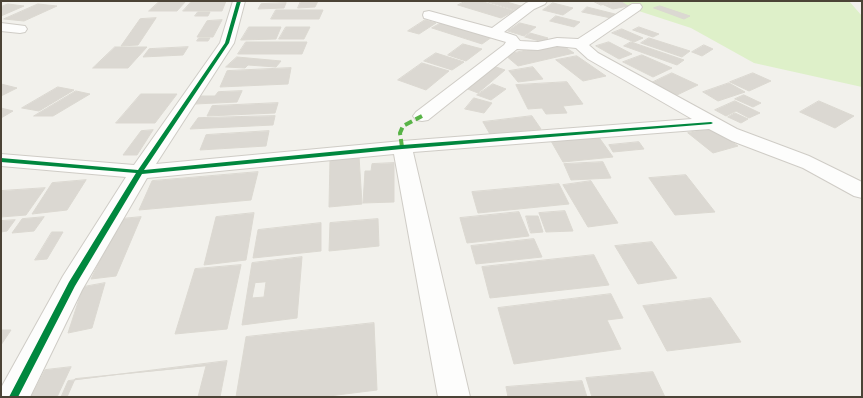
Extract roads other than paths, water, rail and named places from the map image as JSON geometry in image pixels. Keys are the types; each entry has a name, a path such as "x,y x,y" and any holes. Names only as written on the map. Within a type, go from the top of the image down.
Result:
{"street":[{"path":"11,392 72,284 140,172 226,43 239,1"},
{"path":"494,33 530,6 542,1"},
{"path":"422,116 513,45 538,46 557,42 581,44 636,7"},
{"path":"429,15 511,39 513,41 513,45"},
{"path":"1,27 20,29"},
{"path":"581,44 584,49 593,56 711,123 747,140 802,160 834,175 862,191"},
{"path":"1,160 140,172 402,146 711,123"},
{"path":"402,146 454,397"}]}
